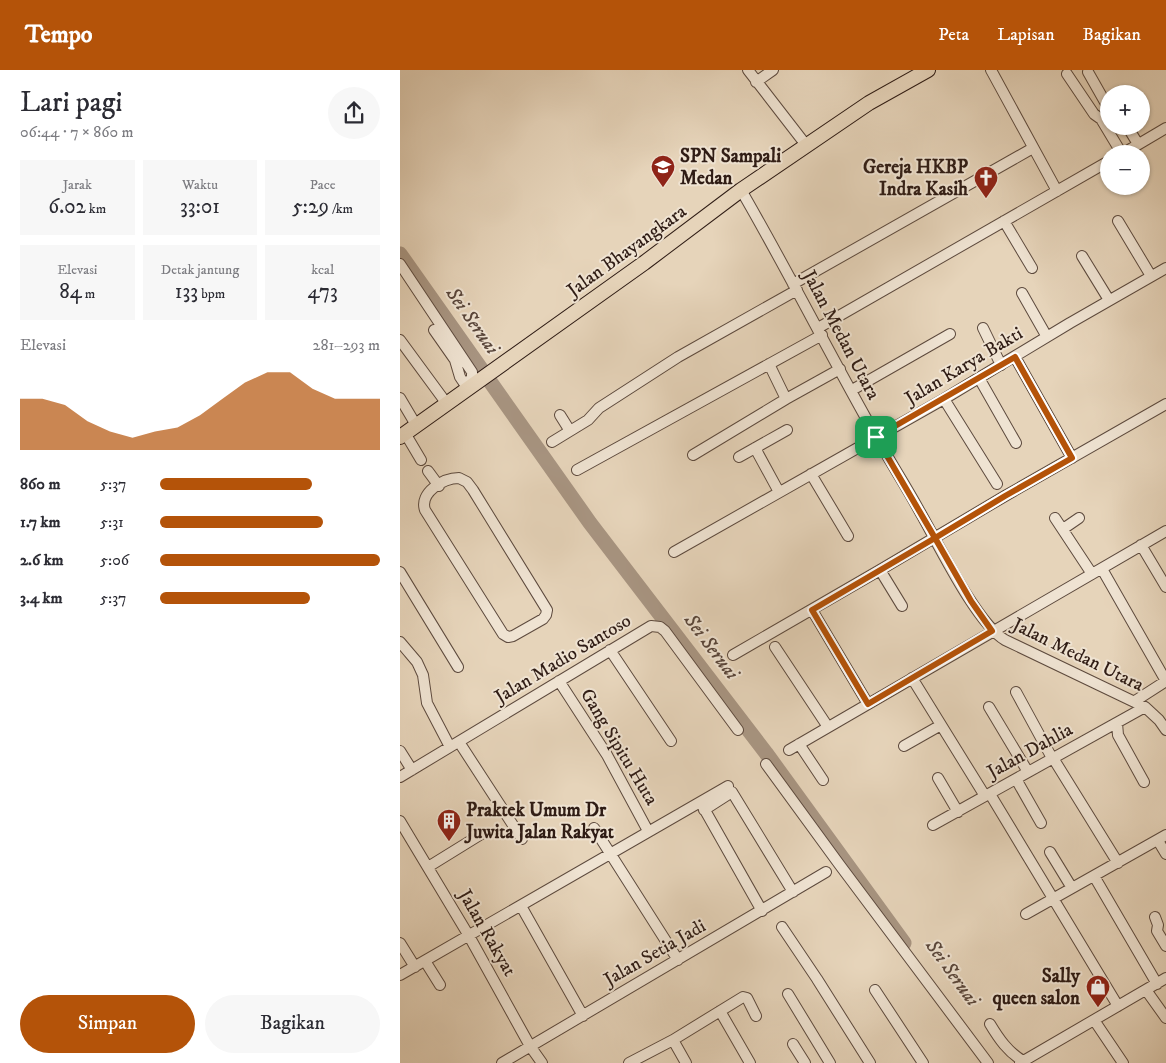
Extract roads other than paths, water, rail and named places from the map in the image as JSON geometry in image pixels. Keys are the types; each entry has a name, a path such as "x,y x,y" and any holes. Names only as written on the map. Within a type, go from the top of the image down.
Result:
{"main road":[{"name":"Jalan Bhayangkara","path":"407,432 644,263 741,190 869,103 928,70"}],"street":[{"path":"748,70 806,145"},
{"path":"756,82 773,70"},
{"path":"991,70 1057,191"},
{"path":"1088,72 1100,93"},
{"path":"1067,74 1116,145"},
{"path":"1132,135 1138,144 1166,128"},
{"path":"552,442 588,420 599,408 678,357 1033,148"},
{"path":"577,470 769,364 820,331 1004,221 1100,166"},
{"name":"Jalan Medan Utara","path":"741,190 820,331 876,437 971,601 992,631 1005,640 1135,701 1145,707 1159,720 1166,730"},
{"path":"1004,221 1032,268"},
{"path":"1118,221 1151,276"},
{"path":"1082,256 1109,300"},
{"path":"400,264 472,372 470,386 460,377 455,360 434,330"},
{"name":"Jalan Karya Bakti","path":"674,552 944,399 1166,268"},
{"path":"1022,293 1047,337"},
{"path":"983,328 1000,365"},
{"path":"852,390 950,334"},
{"path":"400,340 447,404"},
{"path":"1015,357 1072,458"},
{"path":"769,364 786,399"},
{"path":"693,455 840,369"},
{"path":"979,378 1016,443"},
{"path":"400,398 407,432 421,460"},
{"path":"944,399 998,484"},
{"path":"733,655 1166,404"},
{"path":"560,415 570,430"},
{"path":"739,456 787,430"},
{"path":"755,448 779,492"},
{"path":"428,471 439,486"},
{"path":"811,474 848,536"},
{"path":"459,478 467,482 545,607 547,612 543,619 515,636 508,637 503,634 425,510 423,505 425,497 439,486 450,479 459,478"},
{"path":"1055,518 1097,572 1166,681 1135,701"},
{"path":"1063,529 1079,518"},
{"path":"789,750 1166,531"},
{"path":"1141,545 1166,587"},
{"path":"880,570 902,606"},
{"path":"400,572 458,667"},
{"path":"812,610 868,704"},
{"name":"Jalan Madio Santoso","path":"400,777 647,628 656,626 662,628 738,730"},
{"path":"400,642 417,662 424,676 427,703 522,839"},
{"path":"779,647 831,726"},
{"path":"610,650 671,741"},
{"path":"912,678 1052,898 1118,1006"},
{"name":"Gang Sipitu Huta","path":"559,681 606,755 648,831"},
{"path":"1016,692 1053,758 1118,863"},
{"path":"989,706 1028,772"},
{"name":"Jalan Dahlia","path":"932,825 1145,707"},
{"path":"1117,723 1118,736 1144,782"},
{"path":"904,746 941,725"},
{"path":"799,744 823,780"},
{"path":"400,751 412,770"},
{"path":"766,764 988,1063"},
{"path":"938,778 958,812"},
{"path":"1016,779 1041,823"},
{"path":"702,806 728,786"},
{"path":"400,975 648,831 732,792 793,892"},
{"path":"702,806 762,911"},
{"name":"Jalan Rakyat","path":"400,821 469,936 530,1046 542,1063"},
{"path":"594,828 678,960"},
{"path":"428,867 483,833"},
{"path":"1026,914 1052,898 1164,839 1166,854"},
{"path":"1050,852 1072,888"},
{"name":"Jalan Setia Jadi","path":"502,1063 826,872"},
{"path":"1094,876 1157,984"},
{"path":"521,906 583,1016"},
{"path":"1154,917 1158,925 1157,931 1166,946"},
{"path":"782,927 870,1063"},
{"path":"400,943 415,966"},
{"path":"426,961 440,985"},
{"path":"990,1024 1000,1040 1021,1062 1166,978"},
{"path":"875,990 922,1063"},
{"path":"1146,990 1166,1018"},
{"path":"788,994 830,1063"},
{"path":"633,1062 745,997 756,1016"},
{"path":"720,1011 750,1063"},
{"path":"1094,1020 1123,1063"},
{"path":"673,1040 686,1063"},
{"path":"793,1044 804,1063"}],"waterway":[{"name":"Sei Seruai","path":"400,254 590,523 766,753 904,943"}],"place":[{"name":"SPN Sampali Medan","path":"663,188"},
{"name":"Gereja HKBP Indra Kasih","path":"986,199"},
{"name":"Praktek Umum Dr Juwita Jalan Rakyat","path":"449,842"},
{"name":"Sally queen salon","path":"1098,1008"}]}
